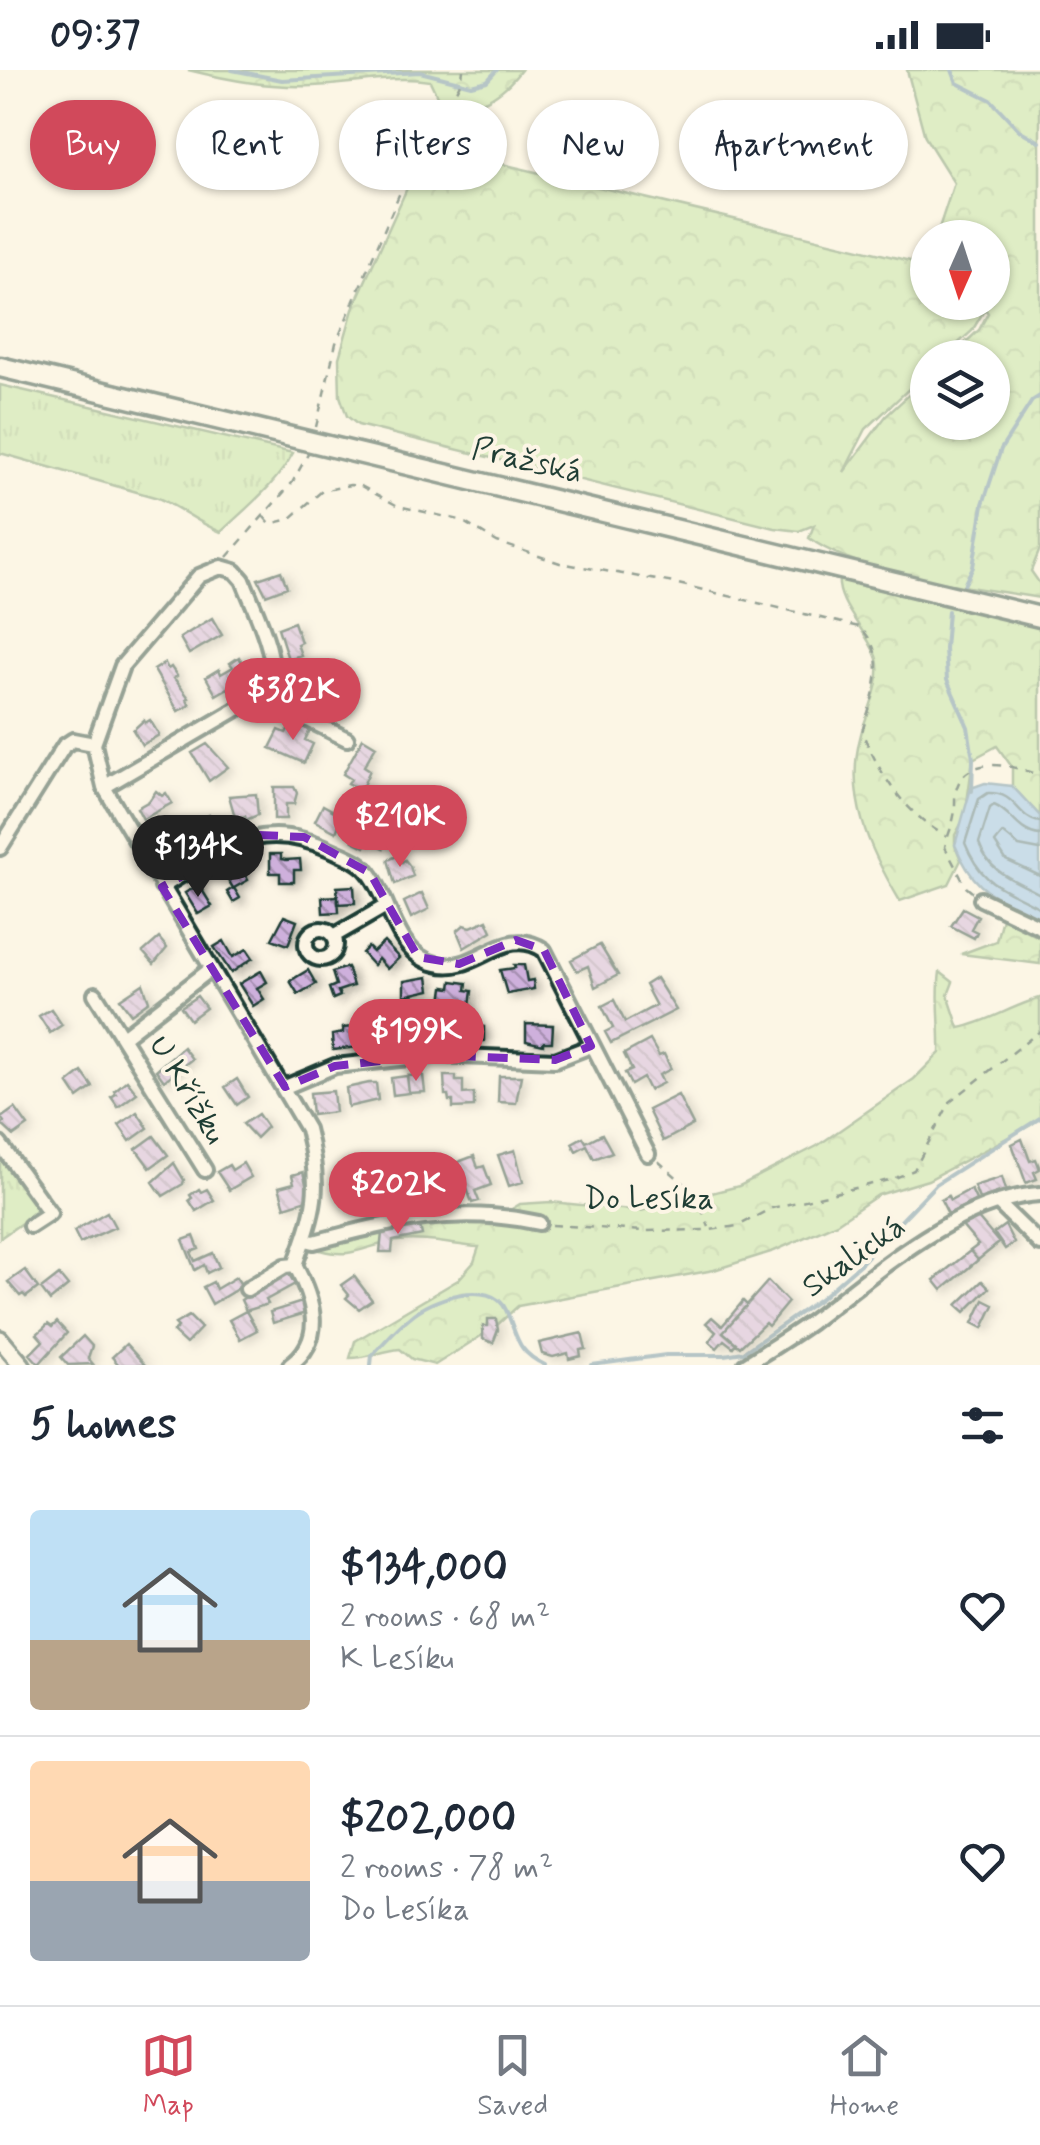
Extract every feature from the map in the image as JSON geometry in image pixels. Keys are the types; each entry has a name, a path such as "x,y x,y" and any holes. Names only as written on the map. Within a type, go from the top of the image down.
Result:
{"main road":[{"name":"Pražská","path":"0,367 1040,618"}],"street":[{"path":"104,787 268,691 274,679 273,662 243,580 235,571 222,567 199,576 122,666 94,744 104,787 307,1129 316,1190 306,1240 295,1265 308,1298 314,1329 310,1343 290,1365"},
{"path":"268,691 278,706 346,738"},
{"path":"0,848 64,746 74,740 94,744"},
{"path":"162,887 240,840 258,835 304,837 356,860 370,873 404,941 418,957 438,965 459,964 516,940 532,942 544,950 648,1154"},
{"path":"981,899 1040,928"},
{"path":"334,936 386,906"},
{"name":"U Křížku","path":"123,1037 211,970"},
{"name":"U Křížku","path":"95,994 205,1170"},
{"path":"285,1087 335,1066 437,1055 555,1060 591,1046"},
{"path":"0,1144 50,1213 30,1226"},
{"name":"Skalická","path":"746,1365 905,1252 972,1212 1040,1183"},
{"name":"Skalická","path":"1019,1195 1040,1194"},
{"path":"998,1203 1040,1244"},
{"name":"Do Lesíka","path":"306,1240 314,1242 428,1215 502,1215 539,1223"},
{"path":"247,1288 295,1265"},
{"path":"0,1339 22,1365"}],"path":[{"path":"222,567 230,551 264,517 304,464 336,343 351,305 432,117 461,84 463,70"},
{"path":"264,517 270,524 290,519 322,492 361,486 398,506 460,520 496,542 560,563 656,579 859,627 878,662 874,695 862,732 881,775 900,802 947,837"},
{"path":"981,899 966,887 945,848 954,816 956,787 976,769 1000,764 1040,776"},
{"name":"Do Lesíka","path":"539,1223 644,1232 710,1230 738,1226 772,1208 914,1170 950,1102 1040,1031"},
{"path":"648,1154 695,1192 710,1230"}],"highlighted area":[{"path":"258,835 304,837 370,873 418,957 459,964 516,940 544,950 591,1046 555,1060 437,1055 335,1066 285,1087 162,887"}],"green space":[{"path":"188,70 521,70 486,100 437,100 430,81 281,86"},
{"path":"907,70 1040,70 1040,549 1031,571 1040,584 1040,598 920,578 858,562 809,538 814,525 799,531 775,528 358,425 347,416 340,396 339,358 354,306 406,190 507,190 507,165 527,170 527,190 611,190 910,261 910,320 978,320 962,340 910,340 910,388 866,429 844,472 886,416 910,394 910,440 1010,440 1010,340 968,340 984,320 1010,320 1010,220 942,220 954,183 925,137"},
{"path":"0,385 293,453 270,485 221,532 158,498 0,453"},
{"path":"839,576 1040,625 1040,816 1012,786 1012,767 997,746 973,759 965,817 955,835 961,860 949,884 900,901 878,862 858,800 857,757 878,668 873,649 842,597"},
{"path":"1002,918 1040,938 1040,964 961,954 996,941"},
{"path":"940,972 953,982 948,995 959,1028 1040,998 1040,1118 1031,1125 928,1180 878,1195 837,1223 774,1251 714,1270 518,1306 495,1327 435,1365 412,1359 400,1349 350,1358 355,1341 458,1280 474,1262 479,1247 408,1240 352,1252 320,1250 343,1235 428,1215 502,1215 520,1204 551,1202 641,1211 739,1186 817,1146 914,1079 940,1053"},
{"path":"0,1144 41,1200 30,1217 0,1238"}],"water":[{"path":"985,783 1012,786 1040,816 1040,920 980,885 955,845 971,788"}],"building":[{"path":"281,571 287,587 266,595 258,579"},
{"path":"212,618 222,635 189,654 180,638"},
{"path":"294,622 301,655 288,659 278,628"},
{"path":"239,657 250,675 216,695 206,677 233,667 230,663"},
{"path":"165,663 189,698 190,705 178,711 154,670"},
{"path":"317,668 329,694 310,702 304,686 311,683 307,673"},
{"path":"144,720 150,720 159,735 142,745 133,730"},
{"path":"292,722 310,730 305,740 313,744 304,763 270,748 279,730 286,733"},
{"path":"363,738 376,746 364,766 370,770 361,790 348,783 351,779 343,774"},
{"path":"207,744 228,767 209,781 192,753"},
{"path":"274,787 294,787 297,793 294,804 286,804 286,819 274,819"},
{"path":"156,791 162,796 166,793 172,803 143,819 137,808"},
{"path":"256,794 258,815 246,820 245,816 235,817 229,796"},
{"path":"338,804 353,813 346,826 340,823 336,832 315,821 323,805 334,811"},
{"path":"209,815 220,834 206,842 195,823"},
{"path":"364,821 374,829 365,847 353,841"},
{"path":"377,823 392,831 384,848 369,840"},
{"path":"175,836 184,850 165,866 154,847"},
{"path":"270,854 281,854 281,859 286,860 300,859 301,870 294,870 294,882 280,882 280,873 270,873"},
{"path":"399,855 410,866 413,876 395,884 388,860"},
{"path":"238,862 248,880 234,888 240,898 233,902 227,892 233,888 223,871"},
{"path":"199,885 212,906 198,914 185,893"},
{"path":"354,886 355,903 338,904 337,887"},
{"path":"422,893 429,909 411,918 404,902"},
{"path":"338,896 339,912 323,913 322,897"},
{"path":"963,908 978,916 971,929 977,932 974,938 951,926"},
{"path":"284,916 297,921 288,945 272,939"},
{"path":"487,920 492,931 464,948 457,931 464,925 471,927"},
{"path":"159,938 167,948 154,964 143,952"},
{"path":"224,941 233,957 247,949 253,958 231,973 214,947"},
{"path":"384,942 399,958 387,969 378,959 373,965 362,953 368,947 373,952"},
{"path":"600,945 618,975 595,987 588,966 577,971 571,960"},
{"path":"514,965 524,965 527,981 533,980 534,989 507,994 500,970 515,968"},
{"path":"347,967 353,986 338,991 340,996 333,999 329,988 336,985 332,972"},
{"path":"308,970 316,984 298,994 290,981"},
{"path":"261,971 267,982 257,988 264,999 253,1006 239,984"},
{"path":"428,977 430,990 404,996 404,981"},
{"path":"656,978 676,1010 611,1043 605,1032 613,1028 602,1006 614,1000 625,1022 656,1006 645,985"},
{"path":"452,981 467,983 466,990 472,991 470,1006 442,1002 444,987 451,988"},
{"path":"143,984 149,1001 131,1014 120,999"},
{"path":"197,996 206,1008 190,1020 181,1007"},
{"path":"51,1009 62,1025 50,1033 39,1016"},
{"path":"526,1024 553,1025 552,1042 543,1045 526,1041"},
{"path":"365,1026 367,1046 333,1050 332,1035 343,1033 343,1028"},
{"path":"465,1026 484,1027 484,1041 465,1040"},
{"path":"650,1040 659,1056 664,1054 671,1069 659,1075 663,1083 649,1090 643,1078 631,1085 625,1073 632,1070 624,1054"},
{"path":"183,1047 192,1059 164,1081 156,1070"},
{"path":"82,1072 93,1087 78,1098 68,1083"},
{"path":"423,1075 425,1092 409,1093 407,1076"},
{"path":"407,1076 409,1093 393,1095 391,1078"},
{"path":"444,1076 456,1076 456,1081 463,1081 463,1094 474,1093 474,1107 453,1108 453,1101 445,1095"},
{"path":"499,1076 521,1076 516,1103 498,1102"},
{"path":"237,1079 248,1097 237,1105 225,1087"},
{"path":"127,1080 137,1093 118,1107 111,1097"},
{"path":"376,1083 378,1100 348,1107 346,1088"},
{"path":"333,1091 335,1112 312,1115 310,1093"},
{"path":"678,1095 693,1125 663,1141 648,1110"},
{"path":"15,1108 28,1126 14,1136 1,1124 1,1118"},
{"path":"137,1112 148,1128 130,1141 119,1125"},
{"path":"258,1114 267,1127 256,1138 243,1124"},
{"path":"602,1134 612,1152 594,1159 587,1145 576,1151 572,1143 583,1137 586,1142"},
{"path":"154,1136 168,1155 150,1168 136,1149"},
{"path":"1022,1139 1030,1161 1036,1159 1040,1169 1034,1172 1037,1179 1026,1183 1012,1144"},
{"path":"515,1150 523,1182 509,1186 498,1155"},
{"path":"474,1156 478,1168 484,1166 491,1185 475,1191 479,1201 472,1203 458,1162"},
{"path":"174,1163 183,1184 163,1196 153,1182"},
{"path":"243,1163 251,1177 229,1190 217,1172 229,1165 232,1170"},
{"path":"430,1171 437,1204 423,1207 415,1173"},
{"path":"303,1172 310,1199 285,1207 279,1187 294,1183 292,1175"},
{"path":"1002,1177 1006,1190 979,1199 974,1186"},
{"path":"199,1189 207,1189 214,1200 196,1211 189,1200"},
{"path":"971,1189 976,1200 948,1214 941,1200 948,1196 950,1200"},
{"path":"107,1212 115,1227 80,1243 74,1231"},
{"path":"977,1217 999,1243 978,1260 970,1251 978,1245 962,1226"},
{"path":"1005,1225 1014,1243 1005,1249 994,1233"},
{"path":"420,1226 422,1235 393,1241 392,1252 380,1252 382,1233"},
{"path":"194,1236 199,1249 191,1252 195,1261 213,1253 219,1267 207,1273 204,1265 195,1270 183,1240"},
{"path":"970,1251 978,1260 942,1290 934,1280"},
{"path":"25,1270 38,1288 26,1297 20,1296 8,1282"},
{"path":"287,1271 295,1284 266,1300 268,1304 246,1311 241,1300"},
{"path":"59,1275 68,1286 50,1301 41,1289"},
{"path":"354,1276 372,1300 359,1309 346,1298 349,1295 341,1285"},
{"path":"236,1277 242,1286 212,1304 203,1287 213,1282 216,1289"},
{"path":"768,1281 788,1302 768,1326 765,1323 740,1347 723,1332"},
{"path":"982,1281 989,1288 965,1312 957,1305"},
{"path":"984,1300 994,1305 983,1328 973,1323"},
{"path":"743,1301 747,1305 723,1332 736,1343 733,1347 724,1340 717,1348 709,1341 716,1332 706,1323 712,1317 722,1326"},
{"path":"302,1302 306,1313 273,1323 270,1312"},
{"path":"246,1311 257,1330 240,1339 229,1320"},
{"path":"189,1316 201,1328 186,1344 173,1332 178,1327 175,1324"},
{"path":"488,1319 496,1319 498,1330 493,1343 483,1339 483,1326 488,1326"},
{"path":"57,1322 67,1333 39,1364 30,1354 43,1341 37,1334"},
{"path":"582,1333 586,1349 580,1350 581,1356 569,1359 568,1353 553,1357 542,1354 539,1343"},
{"path":"83,1336 92,1346 88,1358 93,1364 68,1365 61,1357"},
{"path":"126,1344 145,1365 119,1365 112,1357"}],"waterway":[{"path":"232,70 282,80 420,72 471,85 487,81 497,70"},
{"path":"952,70 957,83 991,100 1019,130 1040,142"},
{"path":"964,585 973,567 983,504 1001,449 1032,401 1040,396"},
{"path":"948,611 947,680 968,727 972,791"},
{"path":"592,1365 666,1355 744,1352 821,1298 860,1264 936,1184 1040,1118"},
{"path":"371,1365 372,1355 419,1310 445,1298 474,1293 498,1300 523,1348 545,1365"}]}
